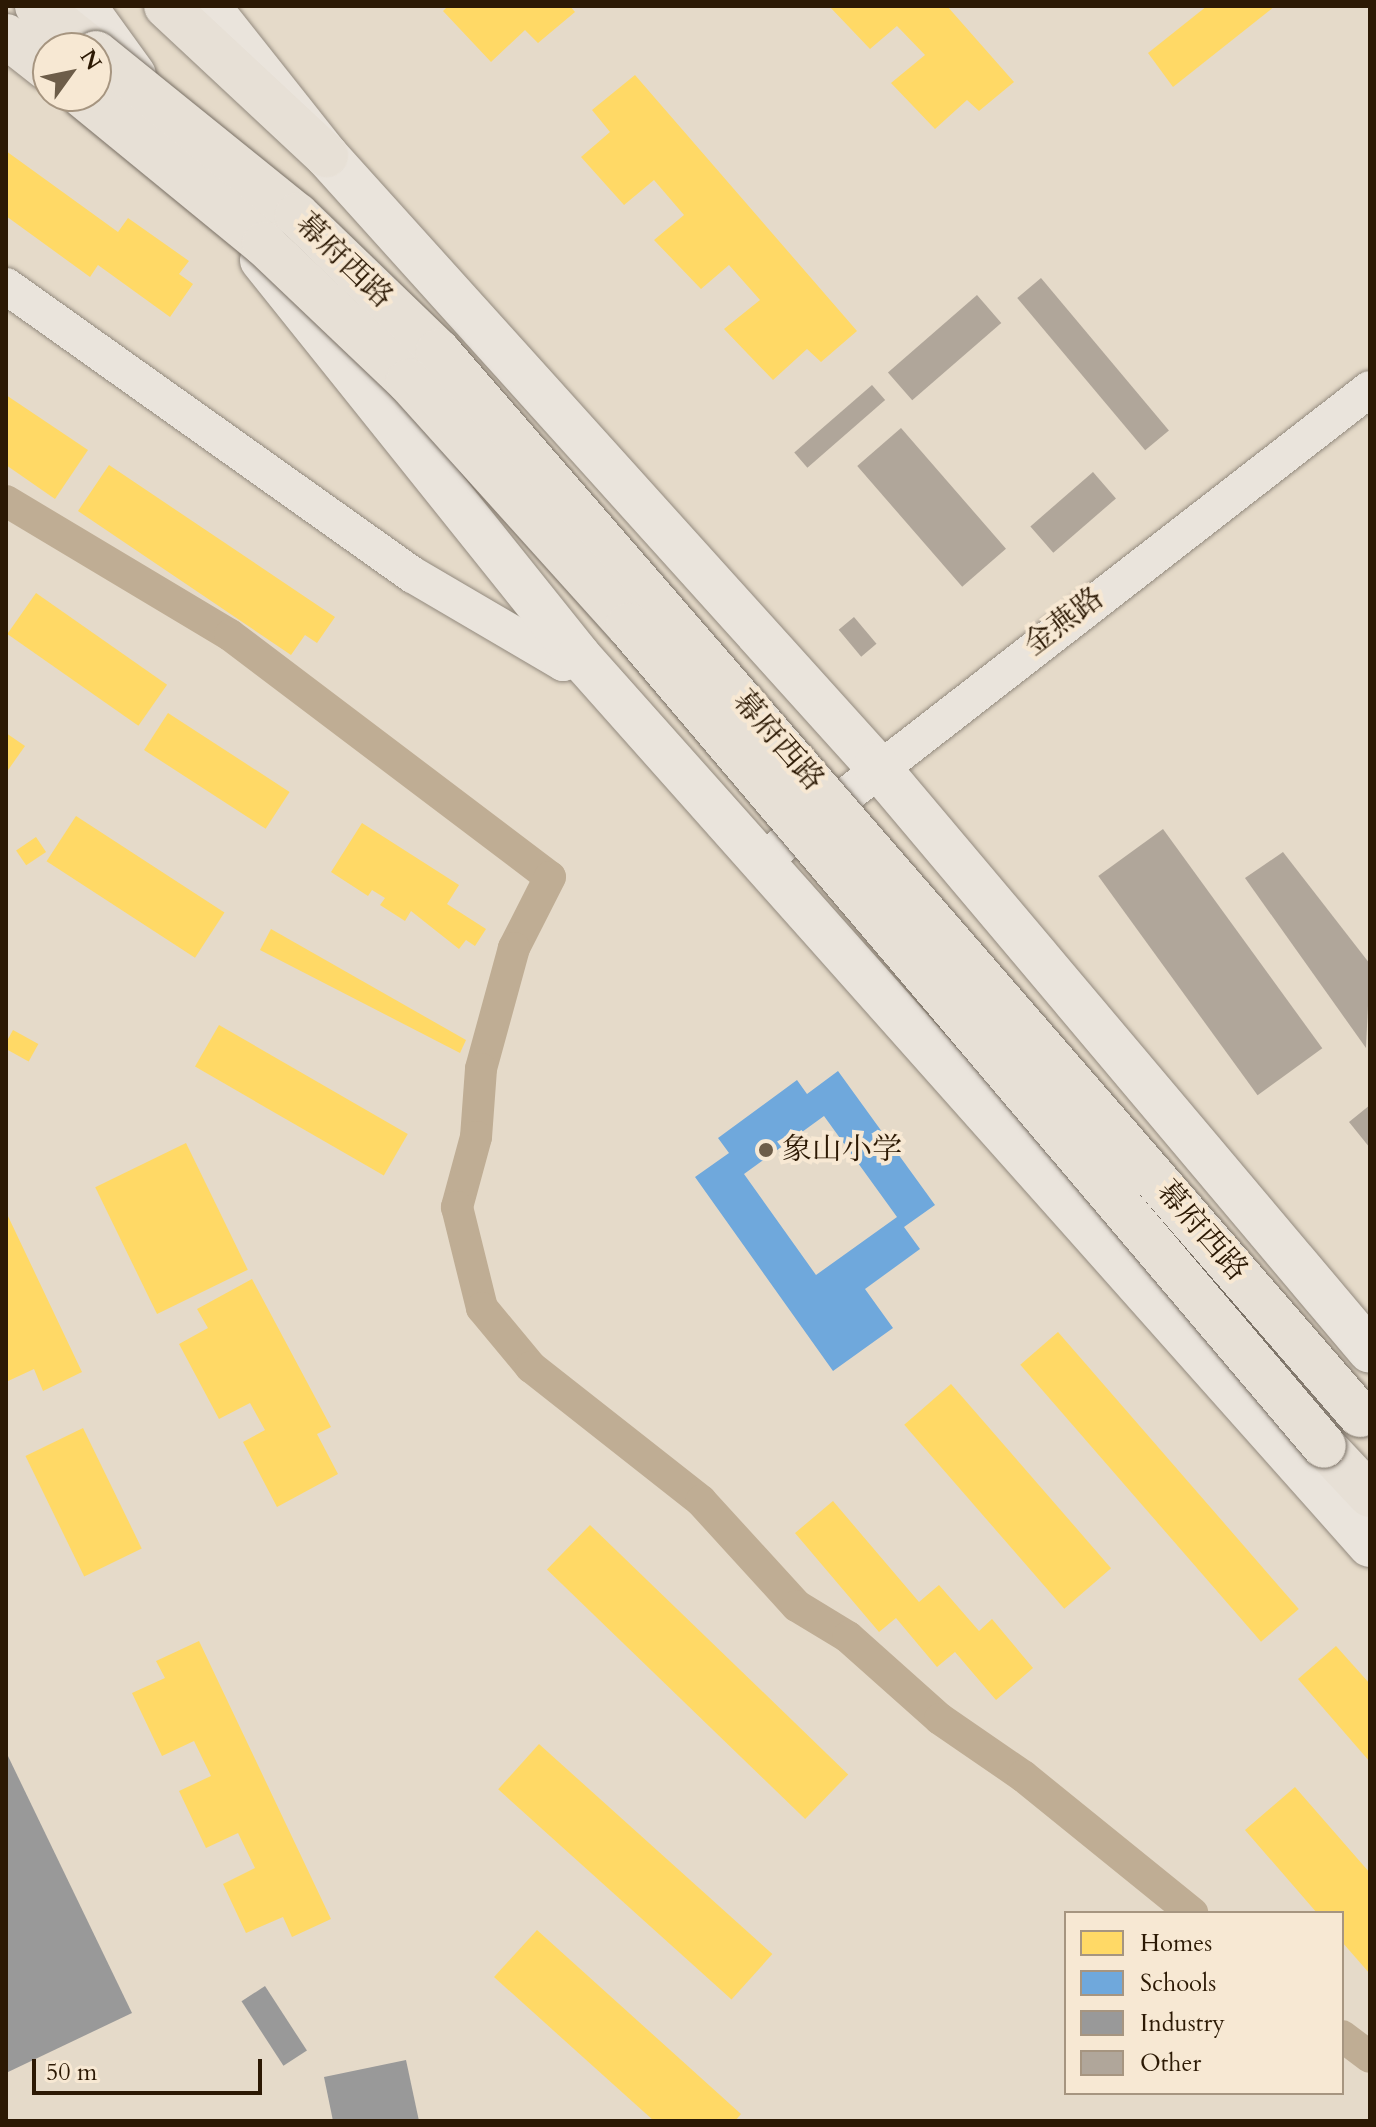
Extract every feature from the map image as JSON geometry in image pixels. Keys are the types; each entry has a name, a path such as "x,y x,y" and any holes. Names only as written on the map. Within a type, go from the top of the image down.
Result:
{"highway":[{"path":"37,6 70,32"},
{"path":"166,6 326,155"},
{"path":"6,36 32,56"},
{"name":"幕府西路","path":"112,66 297,215 438,351 1365,1420"},
{"name":"幕府西路","path":"103,112 264,244 408,381 628,625 1324,1446 1359,1508"}],"main road":[{"name":"幕府西路","path":"84,6 255,250 579,656 903,1017 1359,1508 1370,1545"},
{"name":"幕府西路","path":"208,6 326,155 876,765 1370,1351"},
{"path":"468,518 528,535 613,591 812,819"},
{"path":"687,675 723,678 745,658 746,622"},
{"path":"903,1017 903,976 920,942 943,922 1003,916"}],"street":[{"path":"6,286 413,575 563,663 579,656"},
{"name":"金燕路","path":"763,860 876,765 1370,389"}],"building: Homes":[{"path":"448,6 570,6 575,12 538,43 525,30 491,62 443,11"},
{"path":"829,6 947,6 1014,82 979,111 967,100 935,129 891,83 925,55 897,26 870,49"},
{"path":"1207,6 1275,6 1173,87 1148,53"},
{"path":"635,75 857,331 821,362 807,349 773,380 724,329 760,300 729,265 701,289 654,240 684,215 654,180 624,205 581,157 610,132 592,110"},
{"path":"6,151 118,232 128,218 189,261 179,274 193,284 170,317 98,265 90,277 6,216"},
{"path":"6,395 88,450 55,499 6,465"},
{"path":"109,465 335,617 317,643 305,635 291,655 78,511"},
{"path":"36,593 167,685 138,726 7,634"},
{"path":"168,713 290,792 266,829 144,750"},
{"path":"6,733 25,746 6,773"},
{"path":"76,816 224,912 195,958 47,861"},
{"path":"362,823 459,885 447,904 486,929 475,946 466,940 459,949 411,911 405,921 380,905 385,898 372,890 368,896 331,872"},
{"path":"36,837 46,852 26,865 16,850"},
{"path":"271,929 466,1040 460,1053 260,950"},
{"path":"219,1025 408,1134 384,1176 195,1067"},
{"path":"13,1030 38,1044 29,1062 6,1049"},
{"path":"186,1143 248,1270 157,1314 95,1187"},
{"path":"6,1212 82,1372 43,1391 34,1369 6,1382"},
{"path":"252,1279 331,1427 317,1434 338,1474 277,1507 243,1442 265,1430 250,1403 219,1419 179,1344 208,1328 197,1309"},
{"path":"1058,1332 1299,1609 1261,1642 1020,1365"},
{"path":"951,1384 1111,1568 1064,1609 904,1425"},
{"path":"83,1428 142,1548 84,1576 25,1456"},
{"path":"833,1501 919,1602 939,1585 979,1631 992,1619 1033,1668 996,1700 955,1652 937,1667 896,1618 879,1632 795,1533"},
{"path":"590,1525 848,1774 805,1819 547,1570"},
{"path":"199,1641 331,1919 292,1937 283,1917 246,1933 223,1884 255,1868 238,1833 206,1848 179,1791 211,1776 194,1741 162,1756 132,1693 165,1678 156,1661"},
{"path":"1336,1646 1370,1684 1370,1762 1298,1679"},
{"path":"539,1744 772,1954 732,1999 498,1789"},
{"path":"1295,1787 1370,1873 1370,1974 1344,1944 1344,1911 1315,1911 1245,1830"},
{"path":"537,1930 741,2114 735,2121 654,2121 494,1977"}],"building: Schools":[{"path":"838,1071 935,1205 904,1227 920,1249 865,1289 893,1328 833,1371 695,1177 729,1153 718,1138 797,1080 807,1094","holes":["824,1116 897,1217 816,1275 744,1174"]}],"building: Industry":[{"path":"6,1752 132,2013 6,2073"},
{"path":"265,1986 307,2051 283,2066 242,2001"},
{"path":"406,2060 419,2121 333,2121 324,2077"}],"building: Other":[{"path":"1041,278 1169,430 1145,450 1017,298"},
{"path":"977,295 1001,323 912,400 888,372"},
{"path":"872,385 885,400 807,468 794,453"},
{"path":"901,428 1006,549 962,587 857,466"},
{"path":"1093,472 1116,498 1053,553 1030,526"},
{"path":"854,617 876,644 861,657 839,630"},
{"path":"1163,829 1322,1048 1258,1095 1098,876"},
{"path":"1283,852 1370,964 1366,1048 1245,878"},
{"path":"1370,1105 1370,1148 1349,1122"}],"waterway":[{"path":"6,501 230,635 550,877 514,948 481,1069 476,1137 457,1207 482,1308 531,1367 701,1501 797,1606 848,1637 940,1719 1023,1776 1190,1911"},
{"path":"1344,2038 1370,2057"}],"place":[{"name":"象山小学","path":"766,1150"}]}
